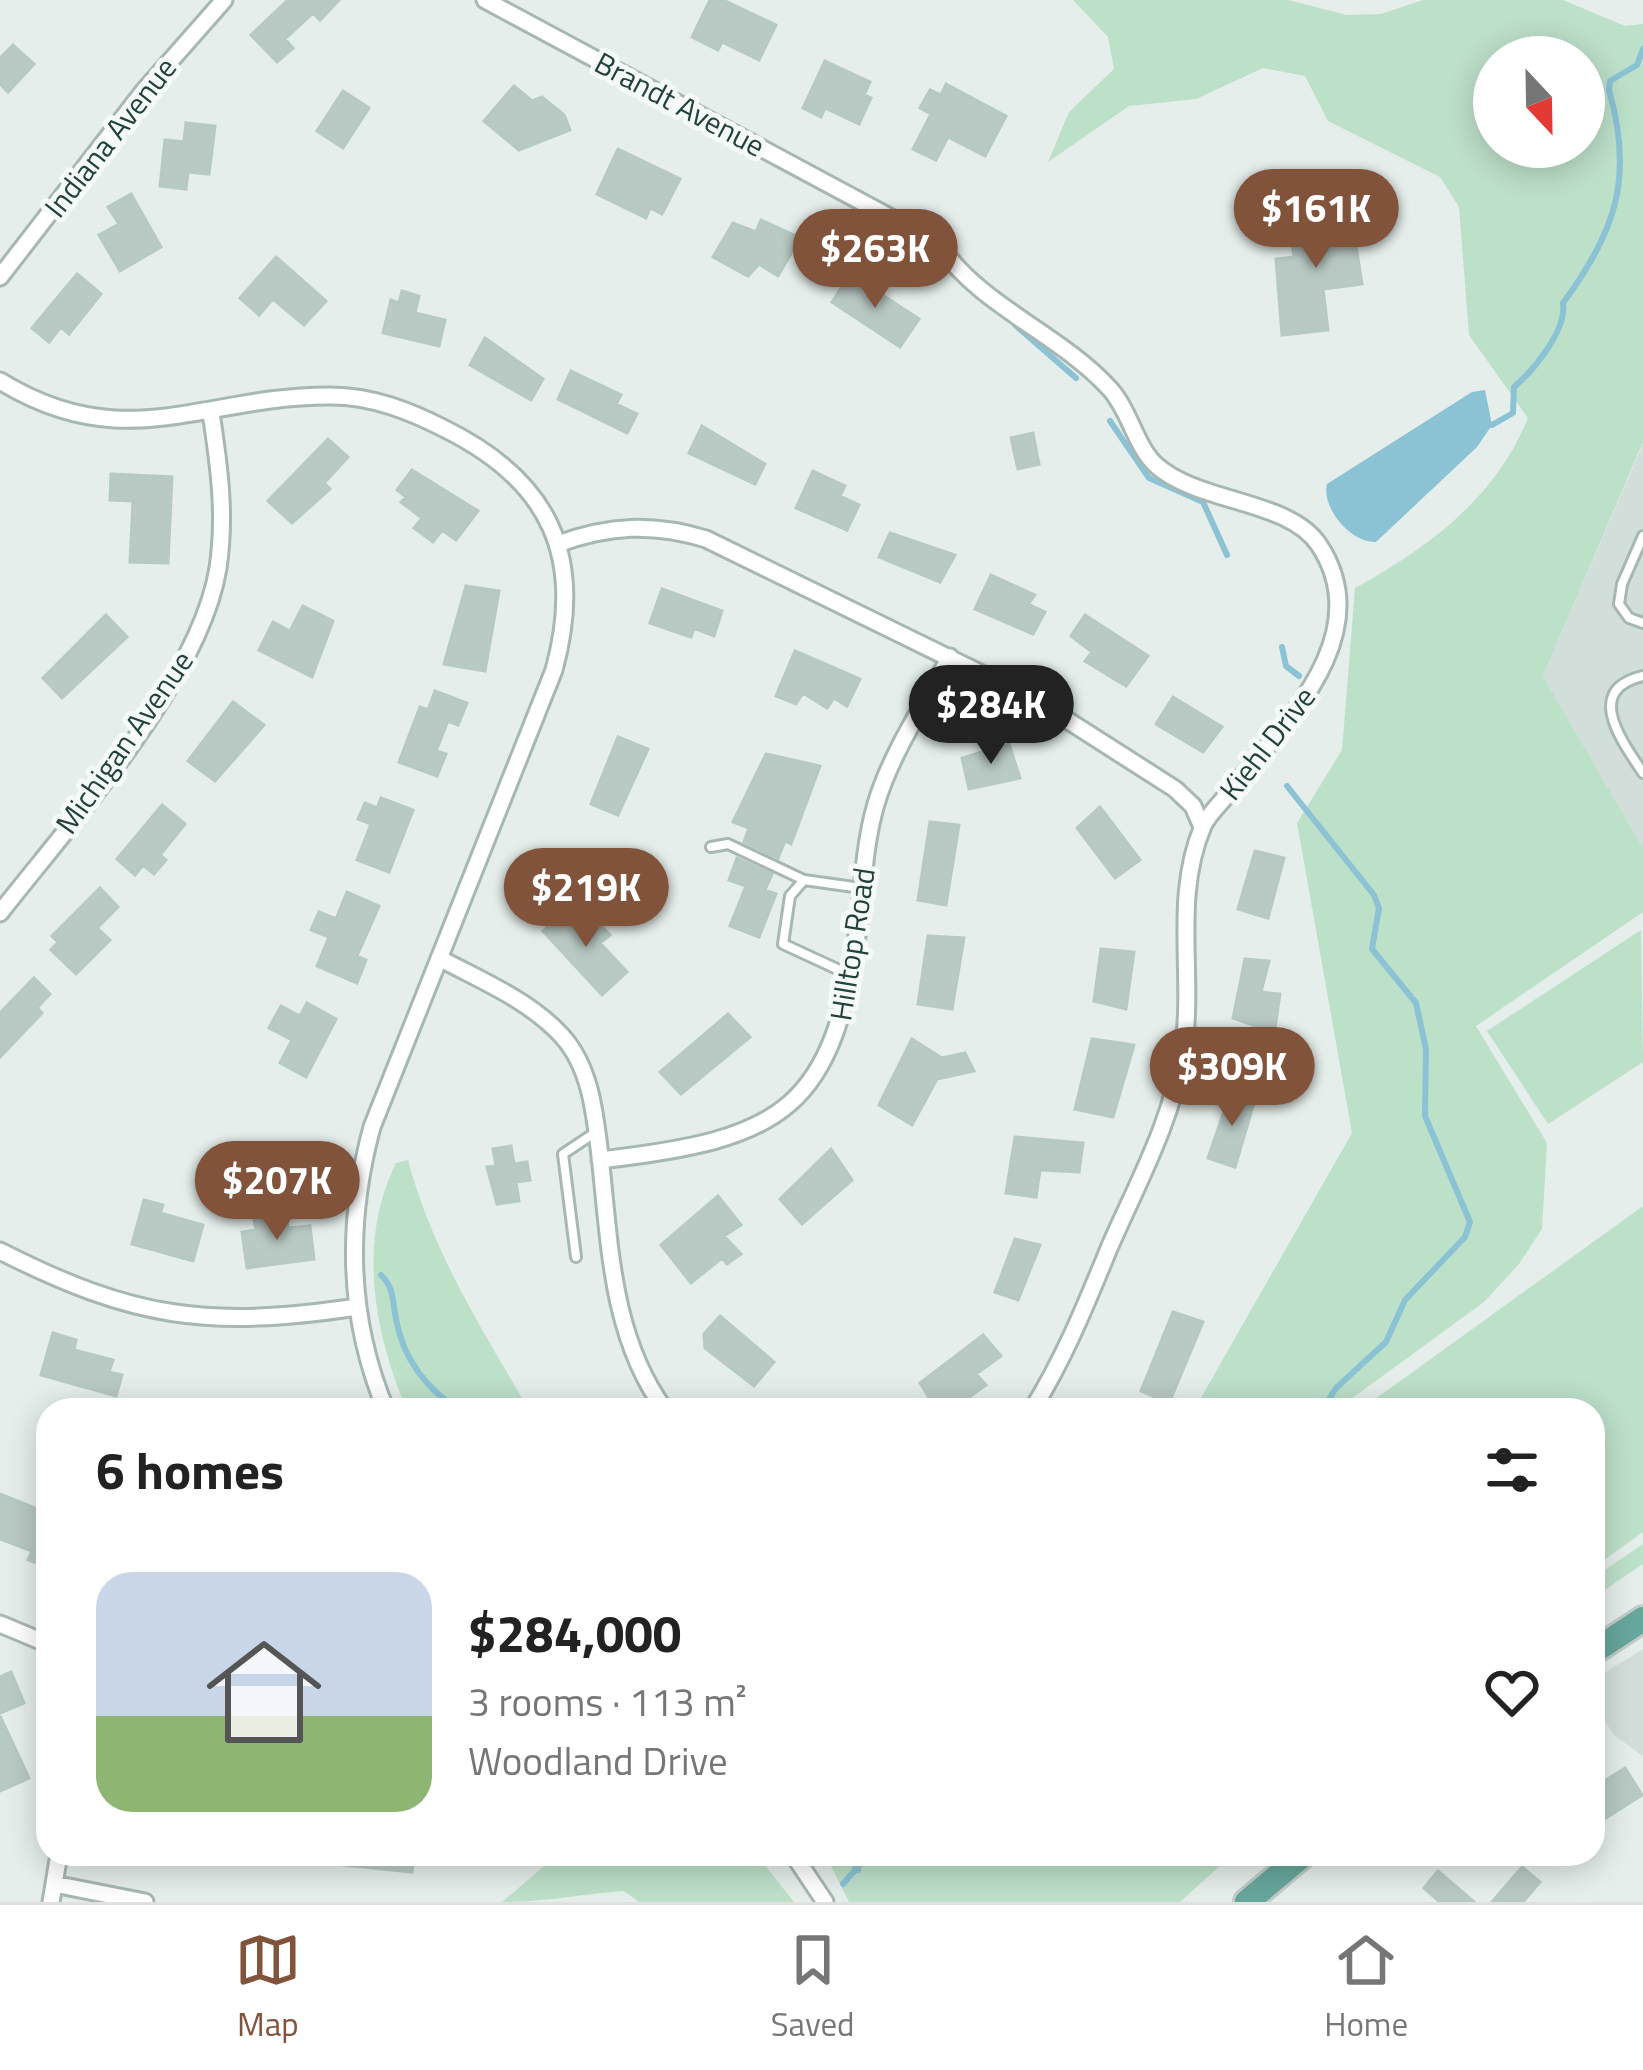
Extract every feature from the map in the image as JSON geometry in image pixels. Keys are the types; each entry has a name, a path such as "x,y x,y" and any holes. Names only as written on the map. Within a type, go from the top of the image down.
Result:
{"main road":[{"path":"1605,1644 1641,1620"},
{"path":"1247,1902 1290,1866"}],"street":[{"name":"Indiana Avenue","path":"0,277 143,92 224,0"},
{"name":"Brandt Avenue","path":"485,0 938,243"},
{"name":"Kiehl Drive","path":"938,243 957,272 1047,333 1110,388 1157,466 1232,502 1292,521 1320,546 1336,601 1330,654 1294,710 1202,827 1186,884 1186,1024 1172,1101 1071,1345 1039,1398"},
{"path":"0,382 42,403 106,419 141,422 333,396 416,414 495,457 516,475 547,516 558,544 568,602 554,670 372,1126 358,1177 353,1266 357,1307 383,1398"},
{"name":"Michigan Avenue","path":"0,913 191,652 218,565 221,496 211,413"},
{"path":"558,544 607,528 672,528 706,539 1039,702 1152,771 1193,806 1202,827"},
{"name":"Hilltop Road","path":"600,1160 727,1141 776,1116 827,1058 852,975 875,806 950,657"},
{"path":"439,958 521,1001 566,1040 588,1083 624,1330 657,1398"},
{"path":"0,1251 107,1301 170,1316 243,1320 357,1307"},
{"path":"0,1624 36,1639"},
{"path":"51,1902 57,1866"},
{"path":"801,1866 825,1902"},
{"path":"54,1884 145,1902"}],"lane":[{"path":"1643,536 1619,604 1629,618 1643,623"},
{"path":"1643,676 1614,691 1608,705 1615,728 1643,773"},
{"path":"711,847 728,844 804,880 863,888"},
{"path":"804,880 790,896 783,944 852,975"},
{"path":"576,1257 563,1154 597,1132"}],"shaded area":[{"path":"1643,444 1643,848 1543,676"},
{"path":"1643,1649 1643,1756 1615,1736 1605,1722 1605,1673"}],"green space":[{"path":"1073,0 1288,0 1347,15 1381,14 1423,0 1563,0 1625,26 1643,24 1643,442 1543,676 1643,848 1643,912 1476,1026 1547,1143 1542,1229 1519,1264 1484,1302 1352,1398 1201,1398 1352,1133 1297,823 1342,750 1355,588 1408,556 1457,518 1498,473 1528,418 1469,335 1459,207 1440,177 1328,121 1305,76 1263,68 1196,99 1129,106 1048,162 1069,112 1114,69 1108,37"},
{"path":"1641,930 1643,1062 1548,1124 1487,1031"},
{"path":"408,1160 444,1258 522,1398 402,1398 386,1350 374,1287 377,1224 396,1163"},
{"path":"1643,1206 1643,1532 1605,1559 1605,1398 1377,1398"},
{"path":"1643,1544 1643,1564 1605,1590 1605,1570"},
{"path":"544,1866 766,1866 794,1902 639,1902 624,1891 502,1902"},
{"path":"831,1866 1220,1866 1180,1902 849,1902"}],"water":[{"path":"1485,390 1492,425 1477,447 1376,542 1357,537 1340,522 1329,503 1327,484 1472,392"}],"building":[{"path":"288,0 339,0 320,20 313,13 285,39 293,48 277,62 251,35"},
{"path":"710,0 723,0 776,25 759,60 722,42 718,50 692,37"},
{"path":"13,45 34,64 8,92 0,84 0,58"},
{"path":"825,61 870,82 864,95 871,98 859,124 825,108 821,117 803,108"},
{"path":"946,84 1006,116 985,156 948,137 936,160 913,149 931,114 920,108 930,90 941,95"},
{"path":"514,86 532,101 542,97 564,115 570,130 519,150 484,121"},
{"path":"343,91 369,108 343,148 317,131"},
{"path":"186,123 215,126 209,174 188,172 186,189 160,186 165,140 184,142"},
{"path":"618,149 680,179 662,214 650,208 646,218 597,194"},
{"path":"131,194 161,247 120,271 99,235 119,224 108,207"},
{"path":"1351,214 1362,284 1323,289 1328,330 1282,335 1276,259 1294,257 1289,222"},
{"path":"761,220 800,238 778,276 759,264 748,276 713,257 733,223 756,232"},
{"path":"276,257 326,301 304,325 273,299 259,315 240,298"},
{"path":"77,274 101,294 69,334 61,327 49,342 32,328"},
{"path":"850,274 919,319 900,347 832,302"},
{"path":"402,291 419,296 415,313 445,320 439,346 383,333 391,300 399,303"},
{"path":"485,338 543,379 531,400 470,365"},
{"path":"571,371 621,395 616,404 637,414 627,433 558,399"},
{"path":"702,426 765,464 755,484 689,453"},
{"path":"1033,433 1039,464 1018,469 1011,438"},
{"path":"328,439 348,457 324,483 330,489 292,523 268,501"},
{"path":"412,470 478,511 456,540 442,530 433,542 414,528 422,518 401,502 406,497 397,490"},
{"path":"813,471 845,486 840,496 859,505 847,530 796,508"},
{"path":"111,474 172,477 168,563 130,562 133,501 110,500"},
{"path":"890,533 955,555 940,582 879,557"},
{"path":"991,575 1035,595 1028,604 1045,612 1033,634 975,609"},
{"path":"466,586 499,591 485,671 444,664"},
{"path":"662,589 722,611 714,636 694,628 691,637 650,623"},
{"path":"303,606 333,621 312,677 259,650 273,622 290,631"},
{"path":"106,615 127,637 62,698 43,678"},
{"path":"1085,615 1148,656 1126,686 1085,661 1092,652 1071,636"},
{"path":"795,651 860,679 847,706 834,698 827,708 803,693 796,704 776,696"},
{"path":"435,691 467,703 458,725 448,721 436,751 446,754 437,776 399,762 420,707 428,710"},
{"path":"1173,697 1222,727 1203,752 1156,724"},
{"path":"233,702 264,725 215,781 188,761"},
{"path":"618,737 648,749 618,815 591,804"},
{"path":"1009,744 1020,778 969,789 962,758"},
{"path":"766,754 820,766 791,844 785,841 778,858 744,842 749,828 733,822"},
{"path":"381,798 413,810 389,872 357,860 371,824 358,819 365,803 377,808"},
{"path":"162,805 185,824 160,855 166,860 154,874 143,865 135,875 117,859"},
{"path":"1100,807 1140,860 1115,878 1077,828"},
{"path":"930,822 959,825 946,905 918,900"},
{"path":"1255,851 1284,858 1268,918 1238,909"},
{"path":"737,858 772,874 765,890 776,894 759,937 730,926 746,886 729,880"},
{"path":"100,888 118,907 97,928 110,940 76,974 51,950 58,942 52,936"},
{"path":"347,892 379,906 357,956 366,960 357,983 317,966 329,937 311,930 319,912 336,919"},
{"path":"567,909 583,927 593,917 610,935 600,943 627,972 602,995 543,931"},
{"path":"928,936 964,938 952,1009 918,1004"},
{"path":"1101,949 1134,952 1126,1009 1094,1001"},
{"path":"1245,959 1269,961 1261,992 1280,994 1271,1055 1251,1053 1256,1026 1233,1018"},
{"path":"34,978 50,994 37,1008 42,1013 0,1057 0,1013"},
{"path":"307,1003 336,1019 306,1077 280,1063 292,1040 269,1028 281,1006 300,1016"},
{"path":"728,1014 750,1037 681,1094 660,1072"},
{"path":"912,1039 942,1058 965,1053 974,1071 937,1079 912,1125 879,1105"},
{"path":"1092,1039 1134,1045 1113,1117 1075,1109"},
{"path":"1230,1094 1256,1096 1235,1167 1208,1158"},
{"path":"1015,1137 1083,1143 1079,1172 1040,1170 1036,1197 1006,1193"},
{"path":"511,1146 514,1164 527,1162 530,1180 516,1182 519,1201 497,1204 487,1167 496,1166 493,1149"},
{"path":"831,1149 852,1180 802,1224 780,1199"},
{"path":"718,1196 741,1225 724,1236 741,1254 727,1264 722,1258 691,1283 661,1245"},
{"path":"144,1200 163,1205 160,1213 203,1225 193,1261 132,1244"},
{"path":"286,1215 288,1228 310,1226 314,1259 247,1268 242,1232 256,1230 254,1219"},
{"path":"1015,1239 1040,1245 1018,1300 995,1292"},
{"path":"1173,1312 1203,1322 1171,1398 1141,1391"},
{"path":"720,1316 774,1362 754,1386 705,1348 704,1334"},
{"path":"53,1333 76,1340 74,1350 113,1360 109,1372 122,1375 116,1396 41,1375"},
{"path":"983,1335 1001,1356 976,1374 986,1385 968,1398 929,1398 920,1383"},
{"path":"0,1494 36,1508 36,1563 28,1560 32,1551 0,1539"},
{"path":"11,1672 24,1703 0,1713 0,1677"},
{"path":"0,1716 29,1778 0,1791"},
{"path":"1625,1768 1642,1795 1605,1818 1605,1780"},
{"path":"353,1866 413,1866 412,1872"},
{"path":"1522,1867 1540,1882 1523,1902 1492,1902"},
{"path":"1438,1871 1474,1902 1440,1902 1424,1888"}],"waterway":[{"path":"1492,425 1513,413 1514,387 1555,337 1563,303 1607,227 1615,202 1620,150 1610,81 1637,65 1643,49"},
{"path":"1015,325 1076,378"},
{"path":"1110,421 1149,478 1203,502 1227,555"},
{"path":"1282,647 1286,666 1299,676"},
{"path":"1287,786 1374,895 1379,908 1372,949 1416,1003 1426,1049 1425,1116 1470,1222 1465,1237 1405,1300 1386,1342 1330,1398"},
{"path":"381,1275 391,1290 399,1334 411,1360 444,1398"},
{"path":"855,1866 858,1870"},
{"path":"843,1884 859,1866"}]}
